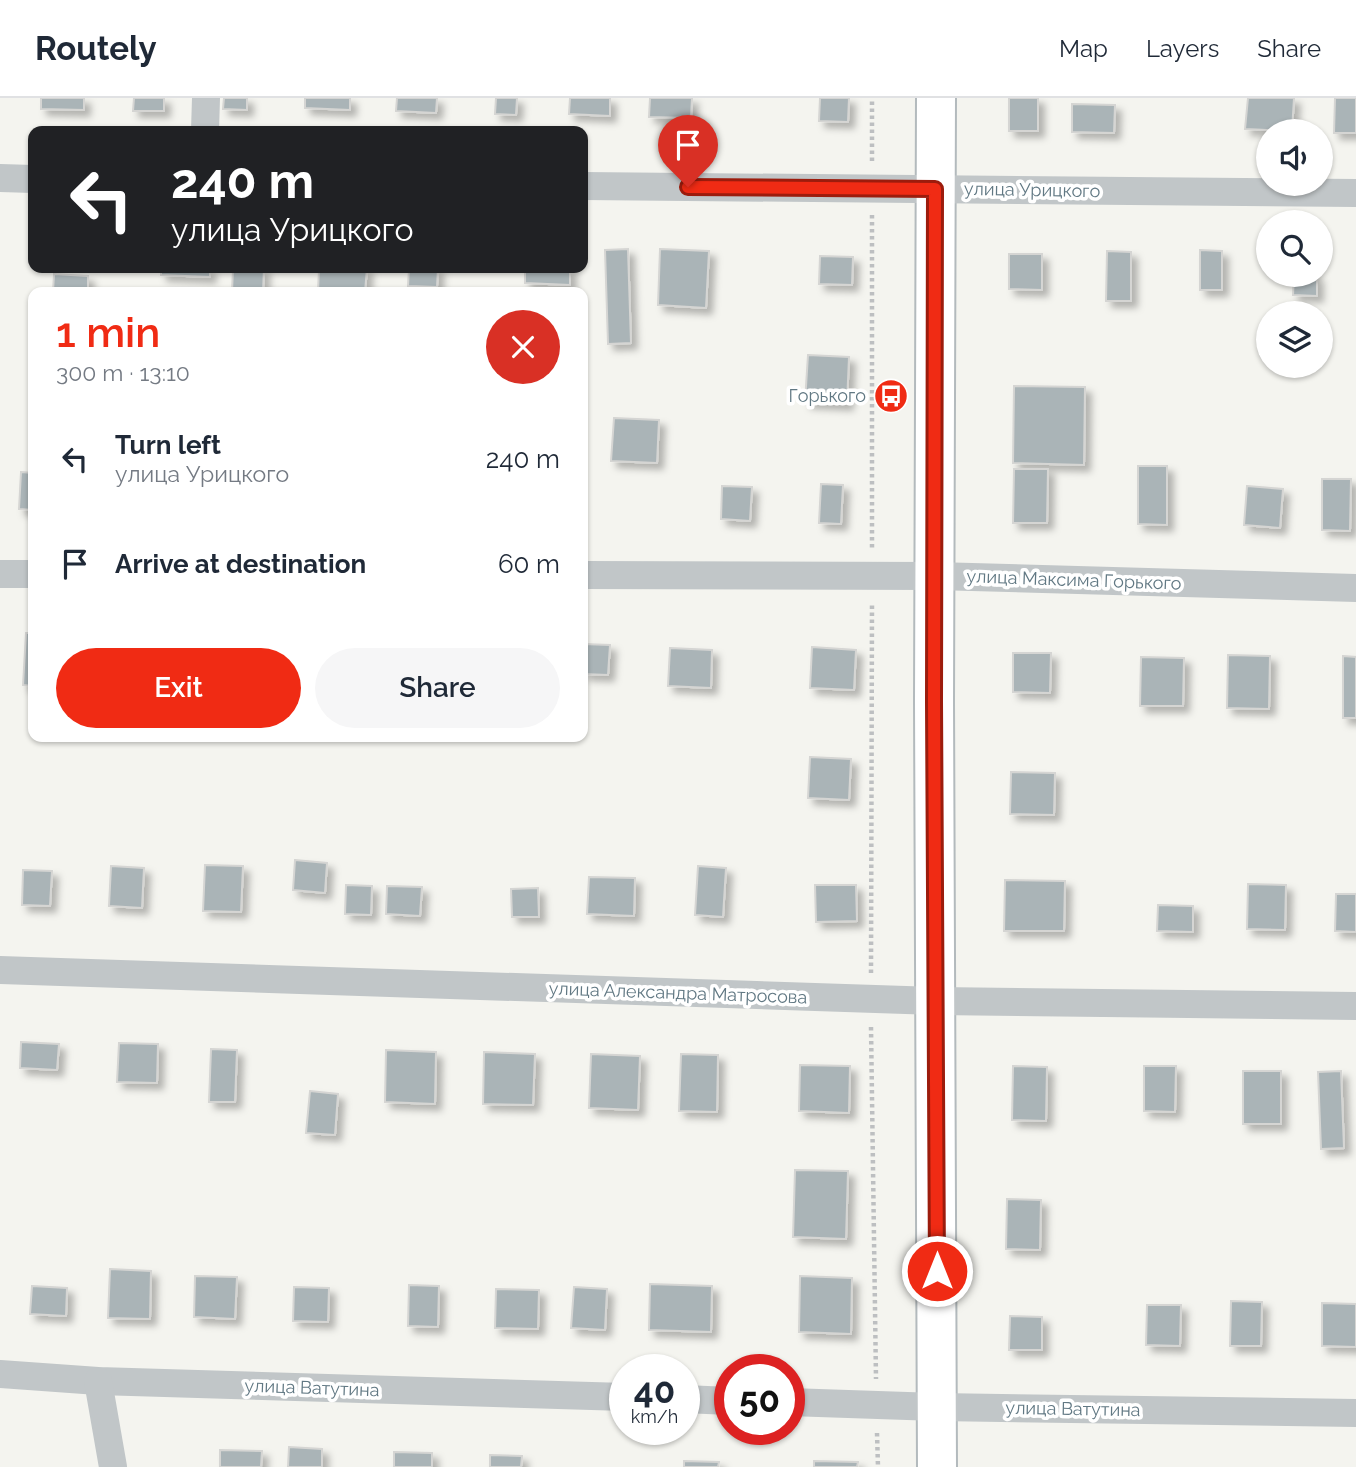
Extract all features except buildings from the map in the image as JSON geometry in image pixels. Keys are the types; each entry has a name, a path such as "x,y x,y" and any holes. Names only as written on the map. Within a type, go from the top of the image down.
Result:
{"main road":[{"path":"936,98 937,1467"}],"street":[{"path":"205,126 206,98"},
{"path":"0,178 28,179"},
{"name":"улица Урицкого","path":"588,186 1356,193"},
{"path":"0,574 28,574"},
{"name":"улица Максима Горького","path":"588,575 935,576 1356,588"},
{"name":"улица Александра Матросова","path":"0,970 936,1001 1356,1006"},
{"name":"улица Ватутина","path":"0,1374 98,1381 609,1397"},
{"path":"98,1381 113,1467"},
{"name":"улица Ватутина","path":"805,1403 1356,1413"}],"path":[{"path":"872,98 871,999 877,1405"}],"place":[{"name":"Горького","path":"891,396"}],"route":[{"path":"688,187 935,189 937,1271"}]}
